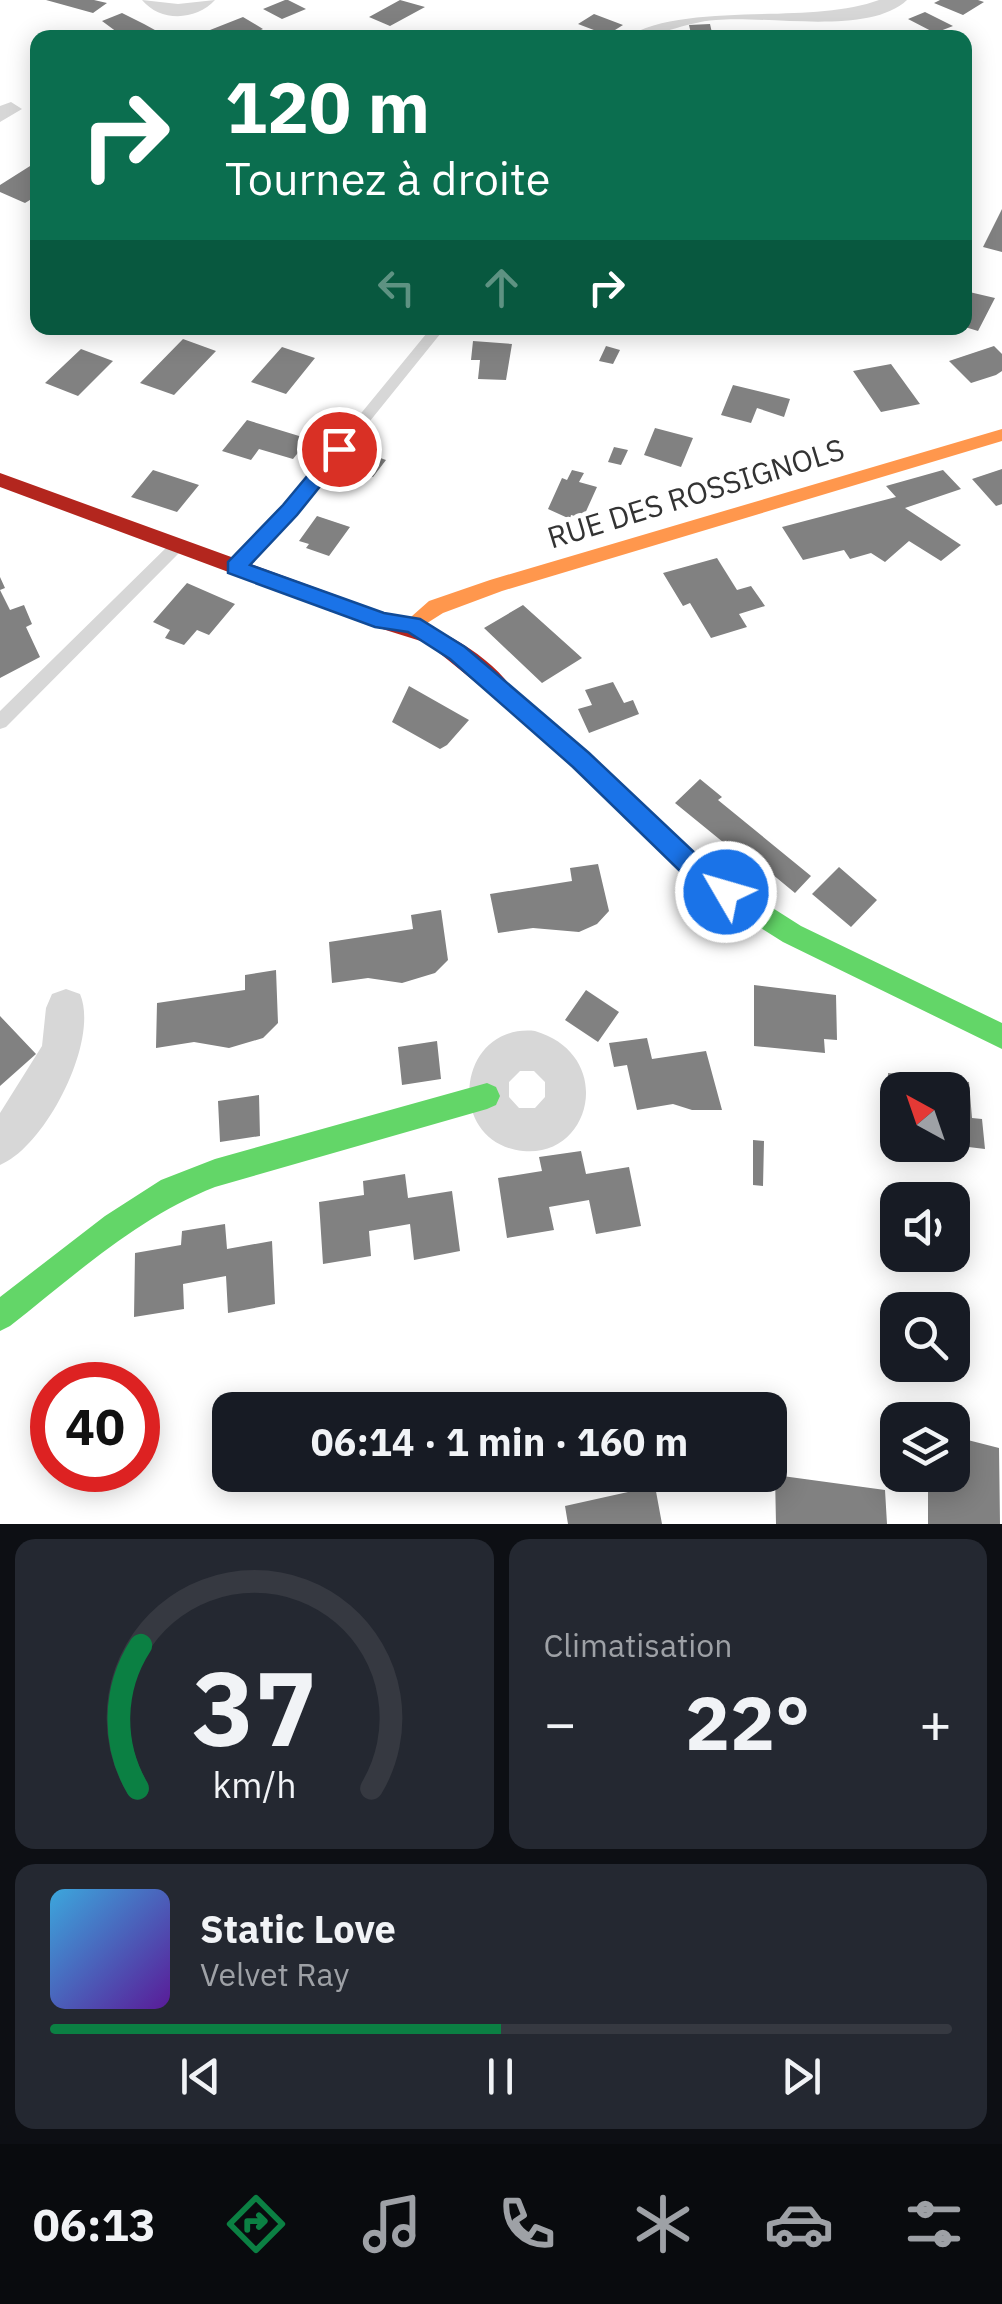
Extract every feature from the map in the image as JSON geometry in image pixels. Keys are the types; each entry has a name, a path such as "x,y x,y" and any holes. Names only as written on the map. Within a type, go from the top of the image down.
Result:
{"street":[{"path":"152,0 171,10 186,10 205,0"},
{"path":"648,30 708,10 865,12 898,0"},
{"path":"806,14 815,30"},
{"name":"RUE DES ROSSIGNOLS","path":"413,624 436,608 497,585 1002,435"},
{"path":"0,480 382,622 413,624 458,653 581,760 690,864 726,892 792,934 1002,1036"},
{"path":"0,1144 18,1124 62,1051 66,1008"},
{"path":"0,1316 115,1226 171,1190 215,1173 487,1096"}],"lane":[{"path":"235,567 290,510 432,335"},
{"path":"2,717 177,546"}],"building":[{"path":"46,0 94,0 107,3 93,13"},
{"path":"285,0 306,9 282,19 263,9"},
{"path":"400,0 425,7 390,26 369,17"},
{"path":"984,2 963,15 934,3"},
{"path":"925,12 953,26 929,30 908,19"},
{"path":"122,13 154,30 114,30 102,21"},
{"path":"594,14 623,25 615,30 594,30 578,24"},
{"path":"243,17 263,29 261,30 210,30"},
{"path":"710,24 711,30 690,30 689,25"},
{"path":"30,166 30,200 25,203 0,192 0,185"},
{"path":"1002,209 1002,252 983,247"},
{"path":"972,293 995,298 978,331 972,329"},
{"path":"183,339 216,351 174,395 140,383"},
{"path":"473,341 512,344 506,380 478,379 480,360 471,360"},
{"path":"606,346 620,350 613,364 599,361"},
{"path":"994,346 1002,354 1002,371 996,375 971,383 949,361"},
{"path":"282,347 315,358 286,394 251,382"},
{"path":"81,349 113,361 78,396 45,383"},
{"path":"891,364 920,404 881,412 853,371"},
{"path":"733,385 790,399 784,417 757,408 751,423 721,415"},
{"path":"247,420 309,439 293,459 259,449 251,460 222,451"},
{"path":"655,428 693,438 681,467 644,455"},
{"path":"614,447 628,450 621,465 608,462"},
{"path":"355,449 386,460 373,477 341,467"},
{"path":"1002,469 1002,504 996,506 972,479"},
{"path":"153,470 199,485 177,512 131,497"},
{"path":"572,470 584,473 579,482 597,487 583,518 571,515 570,519 548,509 562,478 567,480"},
{"path":"943,470 961,489 905,508 961,545 941,561 909,541 885,562 871,553 850,559 844,550 803,560 782,527 896,497 886,486"},
{"path":"317,516 350,527 329,556 306,548 309,544 299,541"},
{"path":"717,558 737,590 751,586 765,606 739,614 747,627 711,638 690,603 683,606 663,573"},
{"path":"187,583 235,604 209,635 197,630 184,645 165,638 170,630 153,622"},
{"path":"0,590 10,610 24,605 32,624 26,627 40,657 0,678"},
{"path":"523,605 582,658 542,683 484,628"},
{"path":"613,682 624,703 633,700 639,714 589,733 578,709 592,705 585,690"},
{"path":"409,686 469,720 440,749 392,722"},
{"path":"700,779 722,797 718,800 811,876 795,893 772,874 767,878 675,803"},
{"path":"598,864 609,911 597,924 579,932 533,928 498,933 490,894 572,881 570,868"},
{"path":"839,867 877,900 851,927 812,894"},
{"path":"441,910 448,960 435,973 402,983 368,978 332,983 329,942 413,929 411,915"},
{"path":"276,970 278,1023 263,1038 229,1048 194,1042 156,1048 157,1003 245,990 245,975"},
{"path":"754,985 836,995 837,1040 824,1039 825,1053 754,1046"},
{"path":"586,990 619,1012 598,1042 565,1020"},
{"path":"0,1016 36,1054 0,1086"},
{"path":"647,1038 652,1059 706,1051 722,1110 692,1110 673,1104 637,1110 627,1065 614,1067 609,1043"},
{"path":"437,1041 441,1079 402,1085 398,1047"},
{"path":"970,1094 972,1118 982,1119 985,1149 970,1147"},
{"path":"259,1095 260,1136 220,1142 218,1101"},
{"path":"753,1140 764,1141 763,1186 753,1185"},
{"path":"581,1151 586,1174 629,1167 641,1226 596,1234 589,1200 549,1207 554,1230 507,1238 498,1178 542,1171 539,1157"},
{"path":"405,1174 408,1198 452,1191 460,1251 414,1260 410,1224 369,1231 371,1256 323,1264 319,1202 364,1195 363,1181"},
{"path":"225,1224 227,1249 272,1241 275,1304 228,1313 226,1276 183,1284 184,1309 134,1317 135,1253 181,1245 182,1231"},
{"path":"970,1441 999,1448 1000,1524 928,1524 928,1492 970,1492"},
{"path":"787,1477 885,1492 887,1524 776,1524 775,1492 787,1492"},
{"path":"628,1492 656,1492 662,1524 568,1524 565,1506"}],"traffic: fast":[{"path":"504,693 581,760 689,864 726,892 792,934 1002,1036"},
{"path":"0,1316 115,1226 171,1190 215,1173 487,1096"}],"traffic: slow":[{"path":"413,624 436,607 497,585 1002,435"}],"traffic: jam":[{"path":"0,480 383,621 419,630 449,646 504,693"}],"route":[{"path":"339,449 290,510 235,567 382,622 413,624 458,653 581,760 690,864 726,892"}]}
